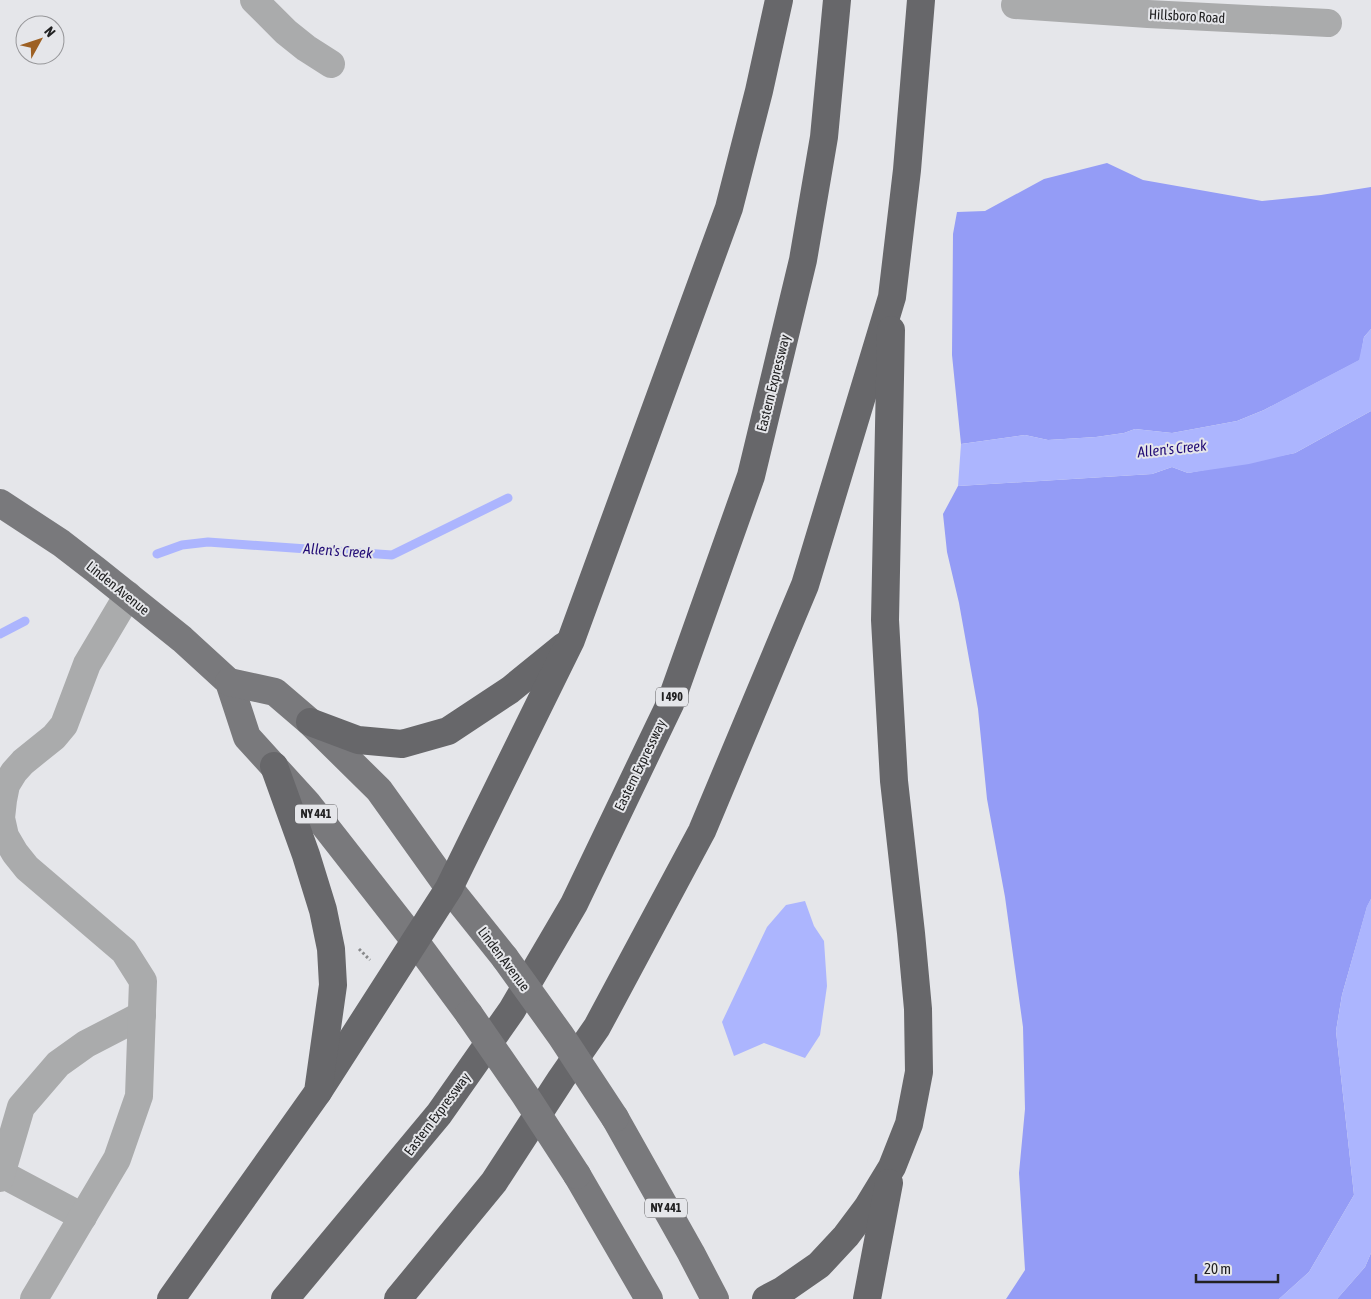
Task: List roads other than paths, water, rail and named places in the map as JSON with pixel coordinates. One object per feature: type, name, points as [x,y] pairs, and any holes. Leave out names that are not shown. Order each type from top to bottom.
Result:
[{"type":"highway","points":[[171,1299],[318,1092],[449,888],[571,640],[729,208],[759,90],[779,0]]},
{"type":"highway","name":"Eastern Expressway","points":[[285,1299],[439,1114],[512,1010],[574,904],[670,704],[751,476],[803,260],[824,137],[837,0]]},
{"type":"highway","points":[[766,1299],[783,1290],[819,1265],[846,1236],[867,1208],[892,1167],[909,1124],[920,1072],[918,1009],[894,780],[885,620],[892,297],[907,170],[920,0]]},
{"type":"highway","points":[[398,1299],[494,1182],[561,1079],[598,1027],[702,831],[805,585],[892,297]]},
{"type":"highway","points":[[310,722],[358,740],[402,744],[448,731],[510,690],[571,640]]},
{"type":"highway","points":[[274,766],[306,855],[323,910],[332,949],[333,985],[318,1092]]},
{"type":"highway","points":[[867,1299],[892,1167]]},
{"type":"main road","name":"Linden Avenue","points":[[0,503],[61,543],[128,595],[182,639],[229,682],[247,737],[307,803],[415,941],[469,1014],[577,1175],[649,1299]]},
{"type":"main road","name":"Linden Avenue","points":[[229,682],[275,692],[310,722],[379,790],[449,888],[505,958],[561,1036],[615,1118],[715,1299]]},
{"type":"street","points":[[254,0],[286,32],[331,64]]},
{"type":"street","name":"Hillsboro Road","points":[[1015,5],[1148,7],[1328,23]]},
{"type":"street","points":[[34,1299],[117,1159],[139,1096],[143,980],[124,951],[27,868],[15,853],[5,836],[1,818],[4,792],[14,772],[23,762],[54,737],[64,725],[87,664],[128,595]]},
{"type":"street","points":[[83,1217],[1,1176],[21,1107],[58,1064],[86,1044],[142,1015]]},
{"type":"water","points":[[1371,329],[1371,411],[1295,453],[1249,464],[1188,473],[1172,467],[1152,474],[958,486],[961,444],[1025,435],[1048,440],[1096,437],[1124,433],[1135,429],[1172,433],[1237,421],[1264,410],[1359,360],[1364,337]]},
{"type":"water","points":[[1371,899],[1371,1253],[1365,1267],[1337,1299],[1279,1299],[1309,1272],[1354,1195],[1336,1031],[1342,995],[1367,906]]},
{"type":"water","points":[[805,901],[814,926],[824,941],[827,986],[820,1035],[805,1058],[764,1043],[734,1056],[722,1022],[767,927],[786,905]]},
{"type":"waterway","name":"Allen's Creek","points":[[157,554],[182,545],[208,542],[392,555],[508,498]]},
{"type":"waterway","name":"Allen's Creek","points":[[0,634],[25,621]]}]
